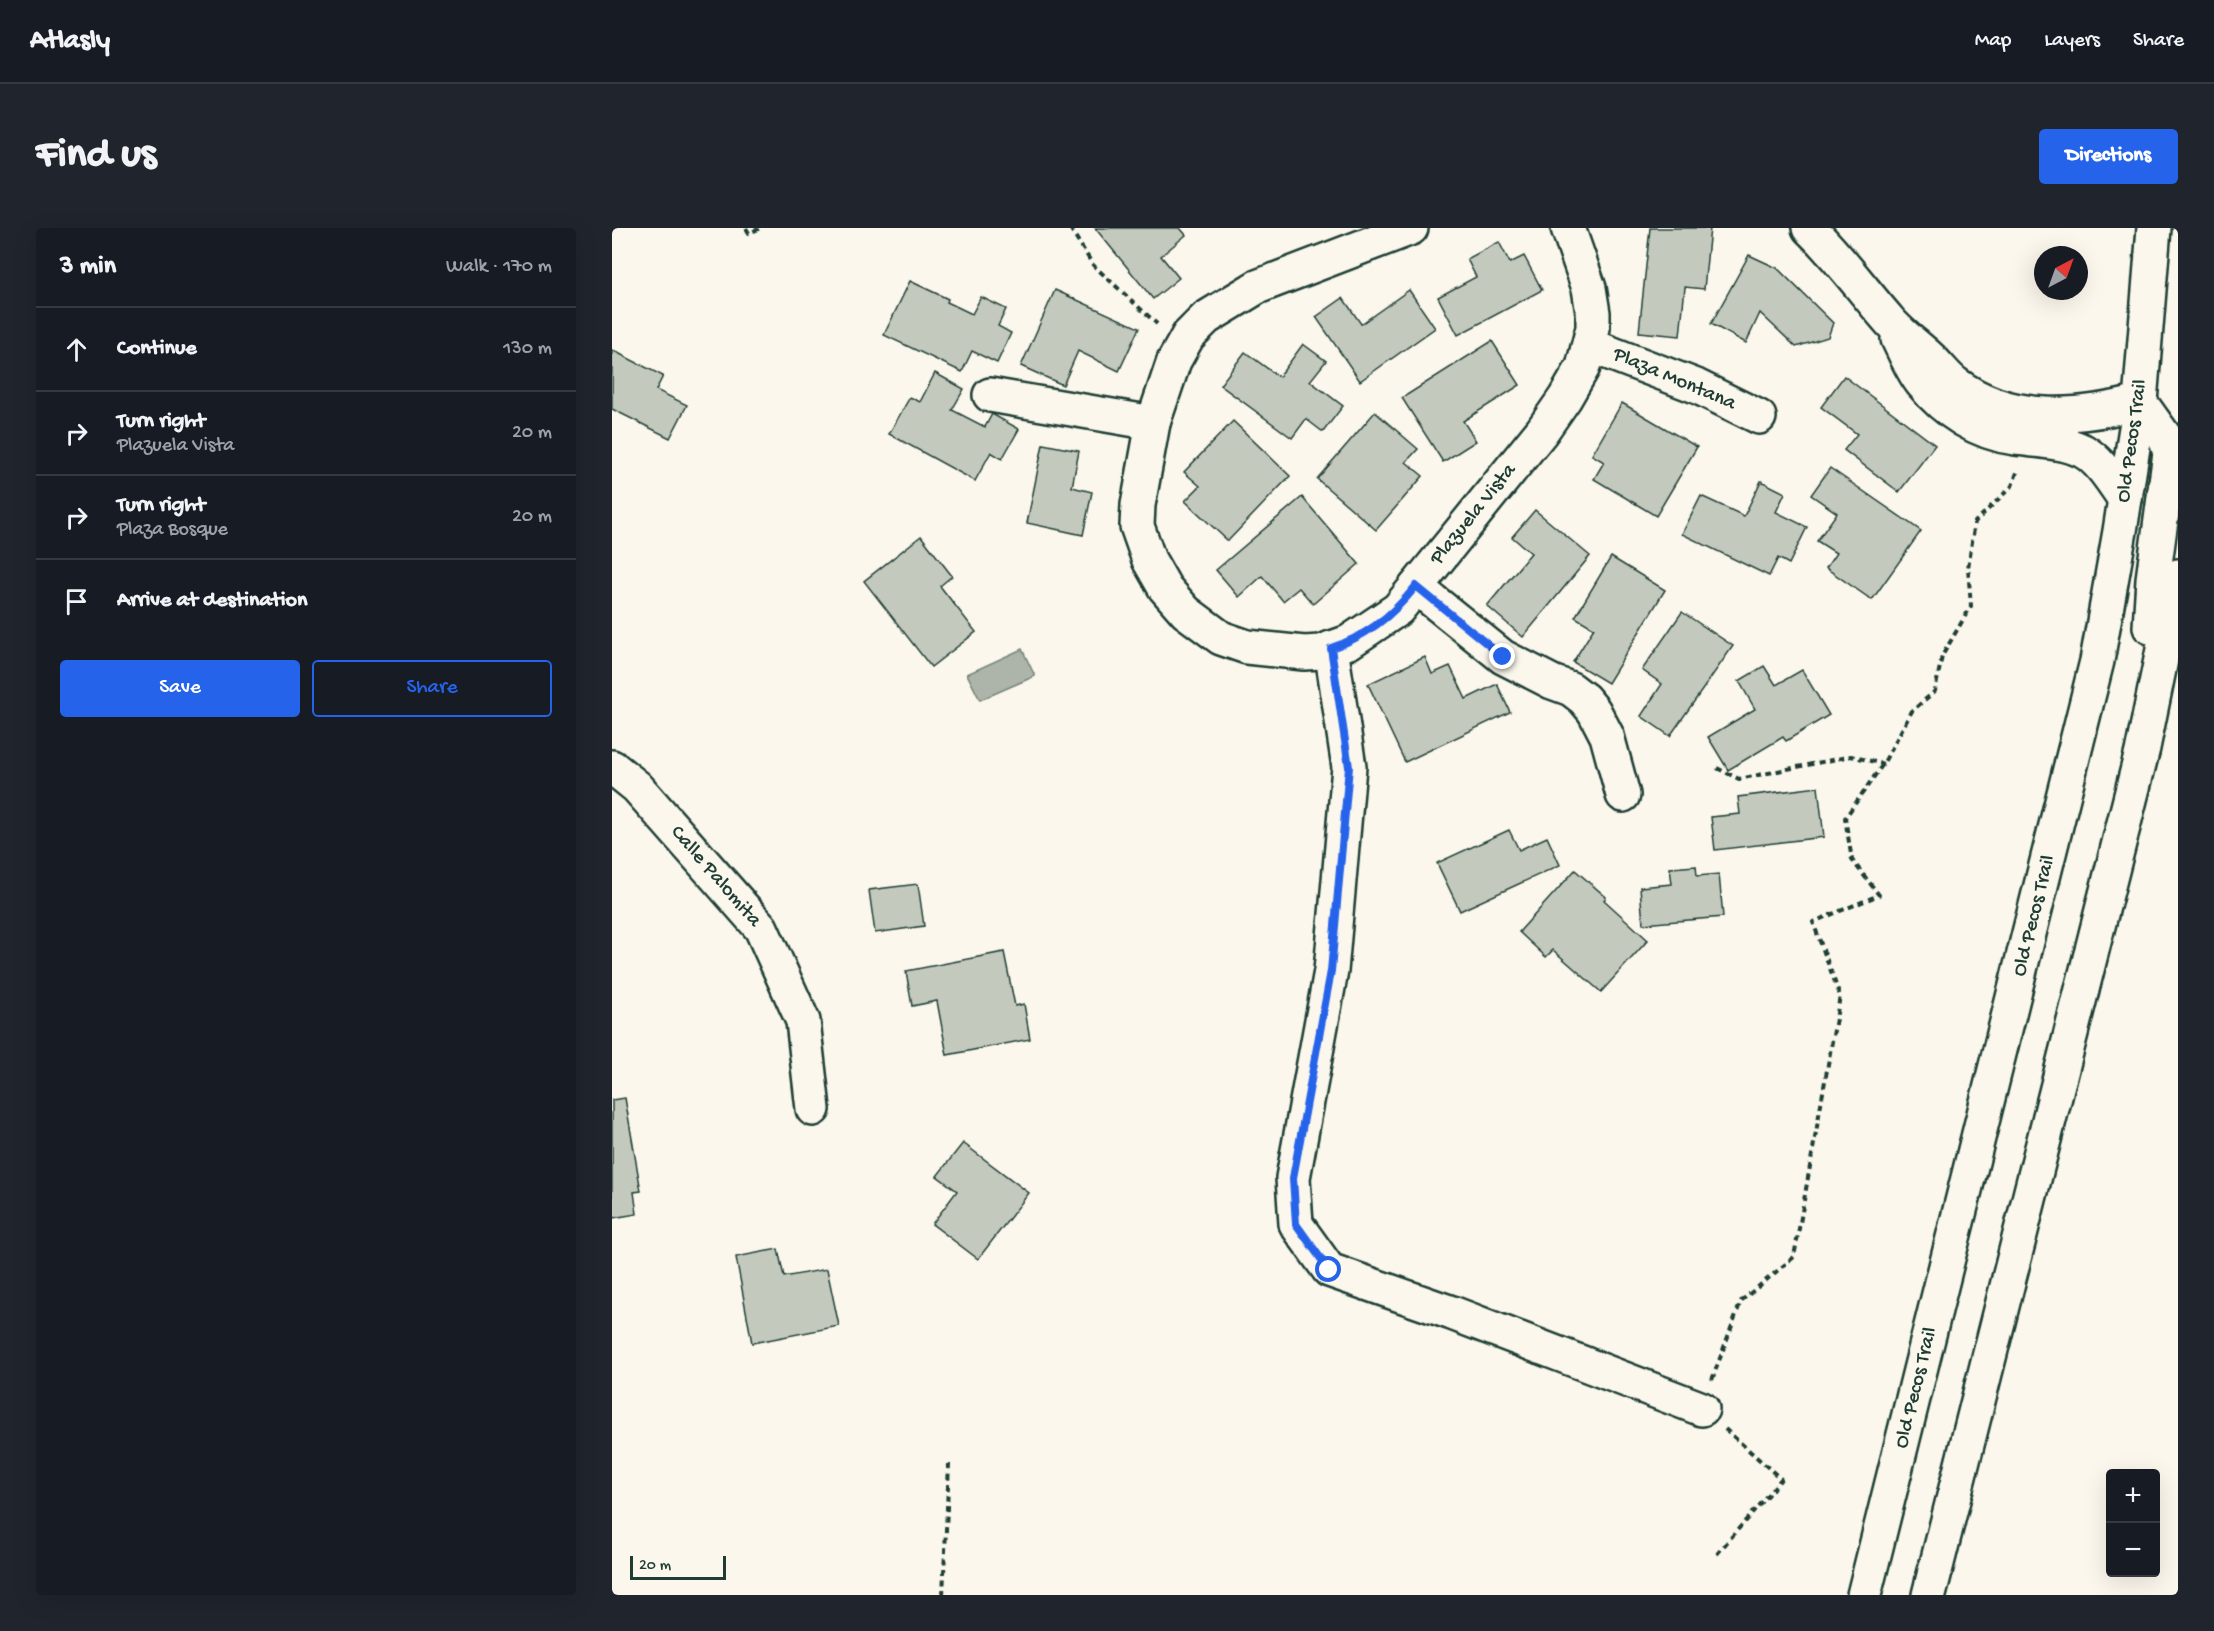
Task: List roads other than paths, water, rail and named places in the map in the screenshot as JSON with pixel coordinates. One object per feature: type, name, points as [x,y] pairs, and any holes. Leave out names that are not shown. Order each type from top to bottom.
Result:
[{"type":"street","name":"Plazuela Vista","points":[[1412,228],[1257,286],[1206,318],[1188,336],[1174,361],[1153,423],[1138,505],[1137,526],[1146,552],[1165,588],[1186,612],[1221,638],[1247,647],[1304,653],[1321,652],[1349,642],[1398,609],[1542,430],[1565,398],[1583,367],[1593,328],[1589,288],[1568,228]]},
{"type":"street","points":[[1809,228],[1827,245],[1889,321],[1937,364],[1955,384],[1995,405],[2026,413],[2102,412],[2140,402],[2165,437],[2170,453],[2153,579],[2143,748]]},
{"type":"street","name":"Old Pecos Trail","points":[[1867,1586],[2097,662],[2140,402],[2154,228]]},
{"type":"street","points":[[1889,321],[1920,382],[1942,405],[1984,430],[2009,437],[2067,446],[2084,452],[2099,464],[2125,500]]},
{"type":"street","name":"Plaza Montana","points":[[1588,345],[1696,386],[1759,417]]},
{"type":"street","points":[[990,395],[1153,423]]},
{"type":"street","points":[[1932,1585],[2143,748],[2178,576]]},
{"type":"street","points":[[1416,586],[1503,657],[1551,682],[1571,689],[1584,699],[1594,711],[1607,736],[1623,795]]},
{"type":"street","points":[[1331,648],[1349,767],[1331,971],[1293,1178],[1296,1224],[1329,1270],[1452,1313],[1702,1408]]},
{"type":"street","name":"Calle Palomita","points":[[612,766],[637,787],[761,928],[803,1021],[813,1109]]}]
